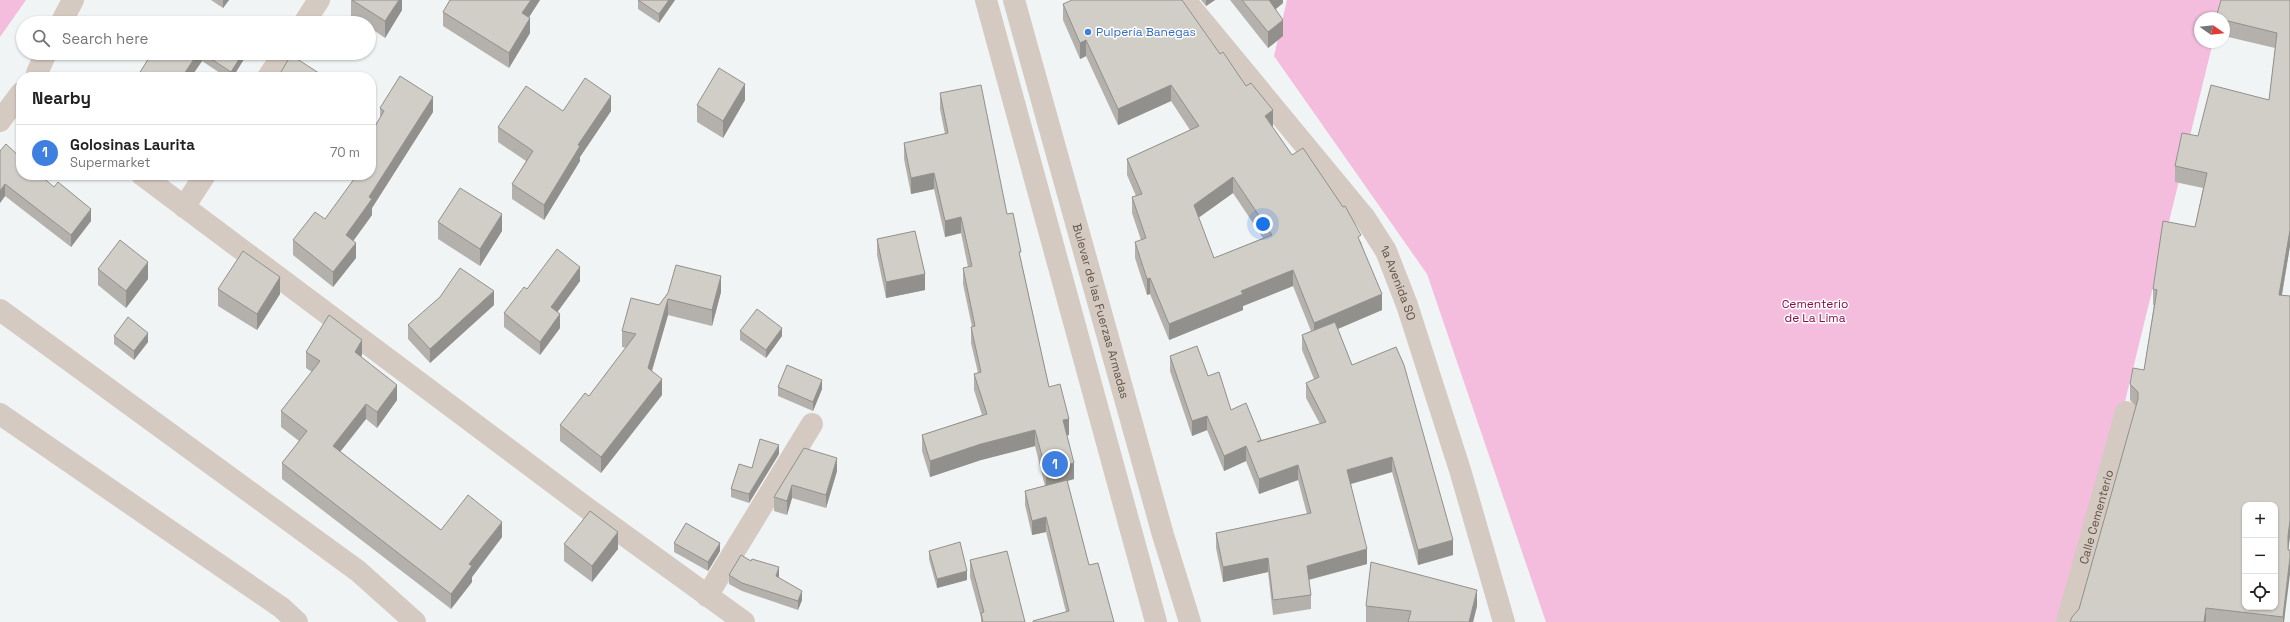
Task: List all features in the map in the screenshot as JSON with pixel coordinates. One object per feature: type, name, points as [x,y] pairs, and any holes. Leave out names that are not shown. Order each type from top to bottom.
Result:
[{"type":"street","points":[[65,16],[73,0]]},
{"type":"street","points":[[309,16],[319,0]]},
{"type":"street","points":[[986,0],[1156,622]]},
{"type":"street","name":"Bulevar de las Fuerzas Armadas","points":[[1014,0],[1161,528],[1190,622]]},
{"type":"street","name":"1a Avenida SO","points":[[1185,0],[1365,218],[1386,251],[1407,305],[1460,470],[1504,622]]},
{"type":"street","points":[[38,72],[43,60]]},
{"type":"street","points":[[271,72],[279,60]]},
{"type":"street","points":[[0,121],[16,100]]},
{"type":"street","points":[[149,180],[744,622]]},
{"type":"street","points":[[184,207],[202,180]]},
{"type":"street","points":[[0,310],[358,571],[415,622]]},
{"type":"street","name":"Calle Cementerio","points":[[2067,622],[2126,412]]},
{"type":"street","points":[[0,414],[282,608],[297,622]]},
{"type":"street","points":[[707,596],[812,424]]},
{"type":"green space","points":[[0,0],[26,0],[0,37]]},
{"type":"green space","name":"Cementerio de La Lima","points":[[1287,0],[2223,0],[2220,12],[2194,12],[2194,48],[2212,48],[2071,622],[1546,622],[1427,274],[1274,56]]},
{"type":"building","points":[[352,0],[399,0],[385,21]]},
{"type":"building","points":[[450,0],[531,0],[522,13],[530,18],[509,53],[443,12]]},
{"type":"building","points":[[638,0],[669,0],[659,14]]},
{"type":"building","points":[[1072,0],[1182,0],[1220,54],[1223,52],[1246,86],[1251,83],[1273,110],[1265,116],[1292,155],[1303,148],[1343,207],[1345,206],[1361,235],[1358,237],[1382,294],[1314,323],[1293,270],[1241,291],[1243,294],[1169,324],[1150,278],[1147,279],[1135,242],[1146,238],[1132,197],[1142,194],[1127,159],[1199,126],[1171,85],[1118,109],[1086,40],[1080,43],[1063,4]],"holes":[[[1233,177],[1272,235],[1214,258],[1194,205]]]},
{"type":"building","points":[[1242,0],[1269,0],[1283,20],[1268,32]]},
{"type":"building","points":[[2221,0],[2290,0],[2290,230],[2279,295],[2290,296],[2290,520],[2288,550],[2290,550],[2290,557],[2283,617],[2206,608],[2204,622],[2070,622],[2072,617],[2079,609],[2138,399],[2138,392],[2130,384],[2133,368],[2144,370],[2157,290],[2153,289],[2163,221],[2195,227],[2207,173],[2175,166],[2182,133],[2198,136],[2211,85],[2269,100],[2277,33],[2230,21],[2230,12],[2218,12]]},
{"type":"building","points":[[148,60],[193,60],[185,72],[140,72]]},
{"type":"building","points":[[213,60],[239,60],[231,72]]},
{"type":"building","points":[[288,60],[299,60],[317,72],[281,72]]},
{"type":"building","points":[[719,68],[745,84],[723,121],[697,105]]},
{"type":"building","points":[[400,76],[433,97],[369,197],[372,199],[346,235],[356,243],[333,272],[293,240],[315,212],[325,219],[353,180],[376,180],[376,125],[384,111],[380,108]]},
{"type":"building","points":[[585,78],[611,96],[578,145],[580,146],[544,205],[512,184],[533,151],[498,127],[526,86],[563,111]]},
{"type":"building","points":[[981,85],[1007,214],[1013,213],[1021,252],[1019,252],[1049,387],[1060,384],[1069,419],[1063,420],[1074,463],[1046,471],[1035,430],[981,444],[930,461],[922,435],[987,414],[974,374],[981,372],[971,327],[975,326],[963,268],[972,266],[961,217],[945,221],[934,173],[911,178],[904,143],[948,133],[940,93]]},
{"type":"building","points":[[6,144],[16,153],[16,180],[46,180],[54,187],[58,182],[91,209],[71,235],[5,184],[0,191],[0,151]]},
{"type":"building","points":[[460,188],[502,214],[480,249],[438,222]]},
{"type":"building","points":[[915,231],[925,274],[886,282],[877,239]]},
{"type":"building","points":[[120,240],[148,262],[126,291],[98,269]]},
{"type":"building","points":[[557,249],[580,267],[551,307],[560,314],[540,342],[504,313],[524,287],[527,289]]},
{"type":"building","points":[[243,251],[280,277],[257,314],[218,289]]},
{"type":"building","points":[[676,265],[721,276],[712,310],[668,299],[648,368],[662,379],[601,457],[560,425],[585,393],[589,396],[636,334],[622,331],[631,298],[659,305],[668,293]]},
{"type":"building","points":[[460,268],[494,291],[430,349],[408,325],[440,297]]},
{"type":"building","points":[[757,309],[782,328],[766,350],[740,331]]},
{"type":"building","points":[[329,315],[362,340],[355,352],[397,385],[377,412],[366,404],[333,446],[441,530],[468,495],[502,522],[469,564],[472,566],[451,594],[282,463],[307,431],[281,411],[320,361],[306,352]]},
{"type":"building","points":[[128,317],[148,333],[134,351],[114,336]]},
{"type":"building","points":[[1335,322],[1352,365],[1396,347],[1404,365],[1453,540],[1418,550],[1392,457],[1347,470],[1367,549],[1307,566],[1311,595],[1273,600],[1268,558],[1223,567],[1216,533],[1311,513],[1298,465],[1259,479],[1246,446],[1224,456],[1207,416],[1192,421],[1170,356],[1197,346],[1208,376],[1219,372],[1231,410],[1246,403],[1261,440],[1257,442],[1326,422],[1306,383],[1319,377],[1302,335]]},
{"type":"building","points":[[787,365],[822,380],[813,402],[778,387]]},
{"type":"building","points":[[760,439],[779,445],[749,494],[731,489],[739,464],[752,468]]},
{"type":"building","points":[[804,448],[837,458],[826,495],[792,485],[787,501],[774,497]]},
{"type":"building","points":[[1067,480],[1089,565],[1098,563],[1114,622],[1033,622],[1069,611],[1046,517],[1032,521],[1025,491]]},
{"type":"building","points":[[590,511],[618,532],[592,566],[564,544]]},
{"type":"building","points":[[686,523],[720,543],[708,562],[674,543]]},
{"type":"building","points":[[960,542],[967,571],[937,579],[929,551]]},
{"type":"building","points":[[1007,551],[1025,622],[983,622],[981,613],[984,612],[970,560]]},
{"type":"building","points":[[741,555],[751,561],[752,559],[779,567],[776,576],[802,591],[798,601],[742,583],[729,575]]},
{"type":"building","points":[[1371,562],[1477,590],[1469,622],[1408,622],[1411,611],[1366,606]]},
{"type":"place","name":"Pulpería Banegas","points":[[1088,32]]},
{"type":"place","name":"Golosinas Laurita","points":[[1055,464]]}]
